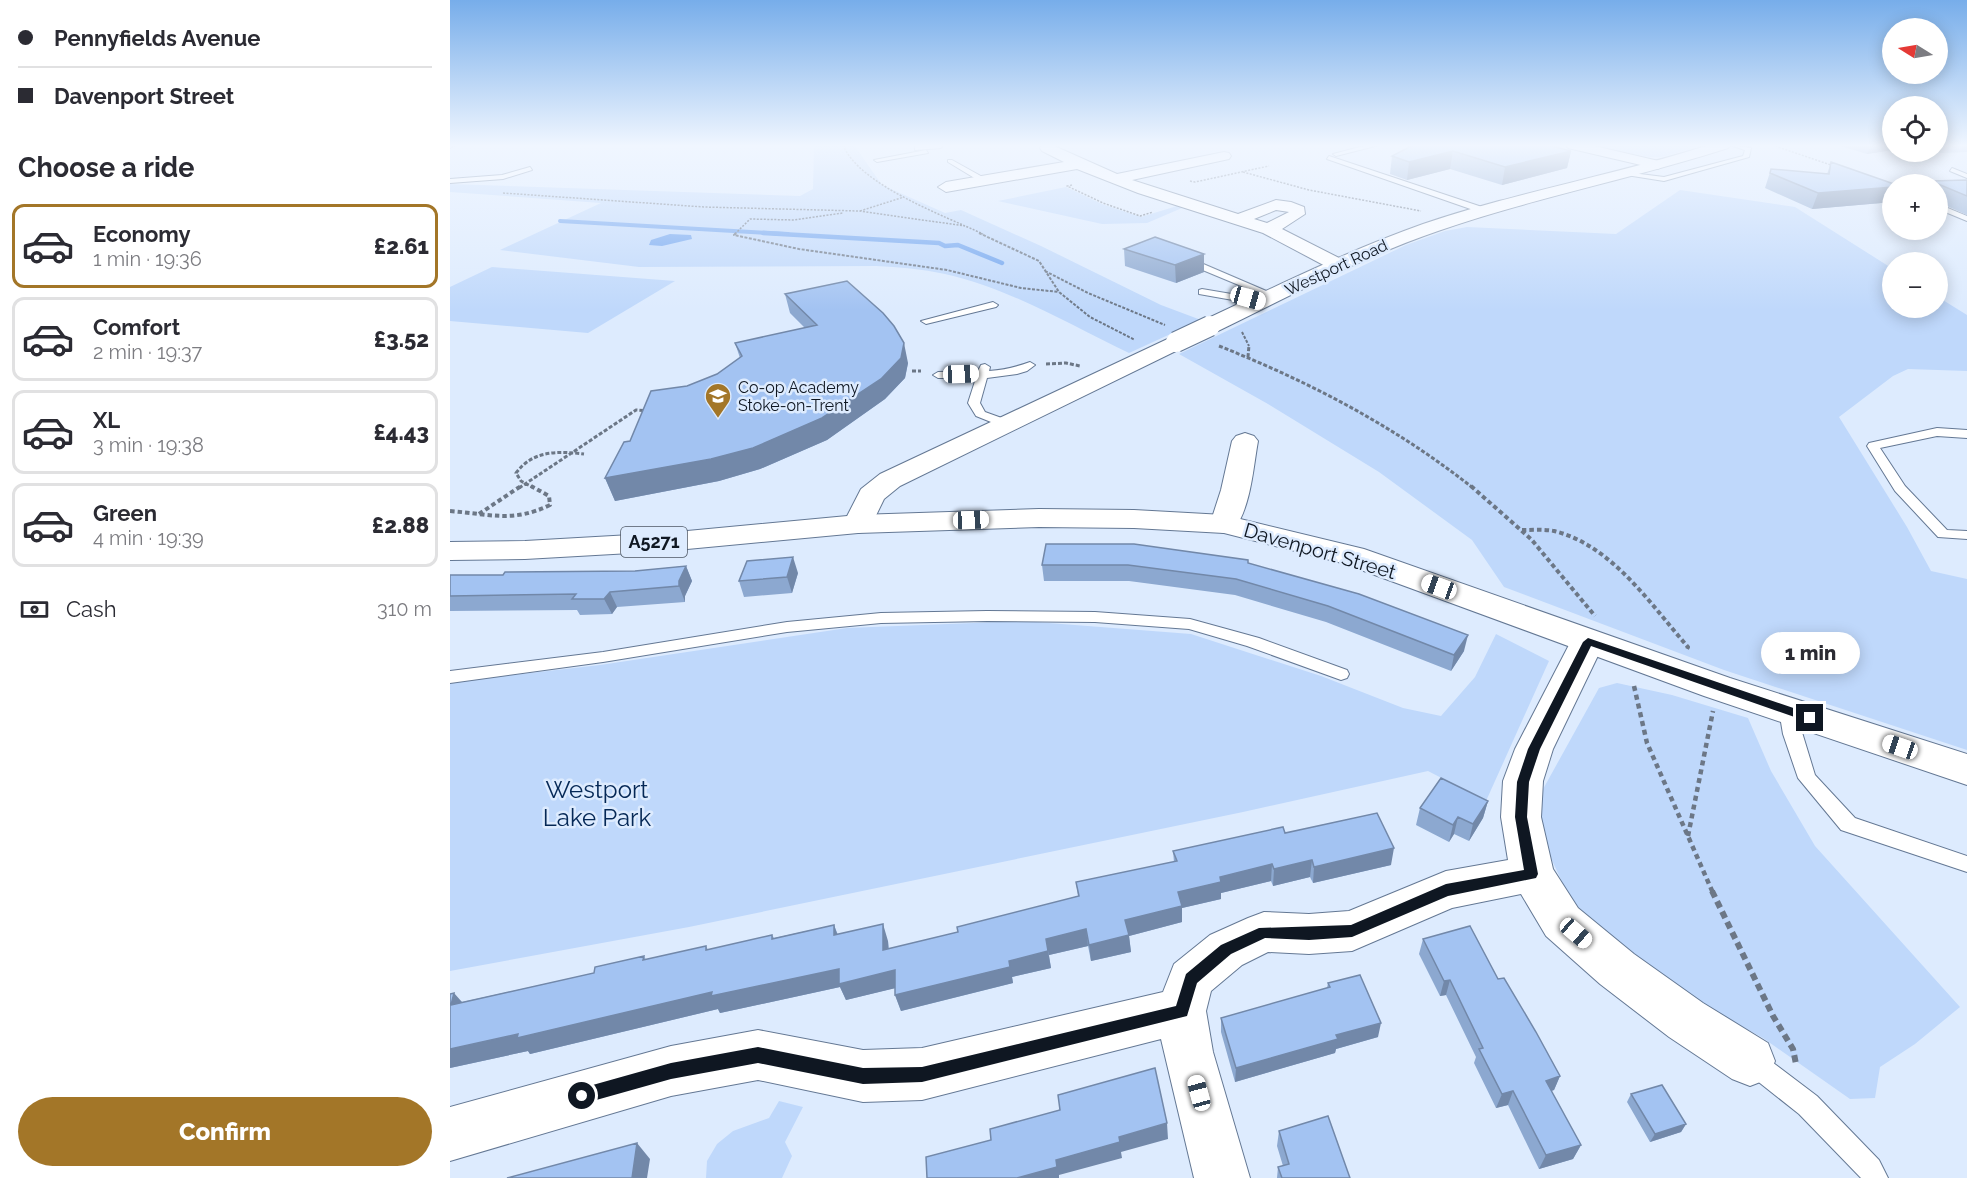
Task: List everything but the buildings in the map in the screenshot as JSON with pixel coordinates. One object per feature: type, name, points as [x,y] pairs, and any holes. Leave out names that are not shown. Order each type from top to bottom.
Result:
[{"type":"street","points":[[1177,200],[1269,229],[1338,265]]},
{"type":"street","name":"Westport Road","points":[[858,524],[871,495],[890,480],[1106,376],[1166,339],[1214,335],[1267,299],[1386,243],[1457,219],[1526,200]]},
{"type":"street","points":[[1241,219],[1275,204],[1294,207],[1298,210],[1297,214],[1269,229]]},
{"type":"street","points":[[1224,524],[1234,490],[1243,440]]},
{"type":"street","name":"Davenport Street","points":[[858,524],[1039,518],[1134,519],[1224,524],[1353,556],[1595,633],[1679,673],[1717,687],[1967,770]]},
{"type":"street","name":"A5271","points":[[450,551],[525,550],[666,542],[858,524]]},
{"type":"street","points":[[1595,633],[1534,749],[1523,782],[1521,817],[1532,874],[1563,921],[1617,969],[1686,1020],[1750,1061]]},
{"type":"street","points":[[1222,1178],[1188,1052],[1182,1011],[1191,979],[1226,950],[1264,932],[1309,934],[1352,931],[1446,890],[1532,874]]},
{"type":"street","points":[[450,1134],[671,1071],[758,1055],[863,1076],[922,1074],[1182,1011]]},
{"type":"lane","points":[[1455,200],[1485,211]]},
{"type":"lane","points":[[1948,210],[1967,219]]},
{"type":"lane","points":[[1174,256],[1206,267],[1267,299]]},
{"type":"lane","points":[[1202,292],[1267,299]]},
{"type":"lane","points":[[926,321],[993,305]]},
{"type":"lane","points":[[938,375],[984,370],[1018,371],[1030,365]]},
{"type":"lane","points":[[984,370],[974,403],[980,414],[1006,424]]},
{"type":"lane","points":[[1967,434],[1937,432],[1873,446],[1900,489],[1943,534],[1967,535]]},
{"type":"lane","points":[[450,677],[603,657],[788,627],[880,618],[987,616],[1095,617],[1190,624],[1253,642],[1341,674]]},
{"type":"lane","points":[[1788,710],[1792,734],[1807,777],[1848,824],[1967,864]]},
{"type":"lane","points":[[1750,1061],[1808,1105],[1870,1169],[1875,1178]]},
{"type":"path","points":[[595,200],[704,207],[859,211],[965,226]]},
{"type":"path","points":[[894,200],[859,211],[794,220],[750,219],[734,235],[799,249],[947,270],[1021,288],[1059,292]]},
{"type":"path","points":[[910,200],[1039,261],[1059,292],[1090,317],[1166,339]]},
{"type":"path","points":[[1360,200],[1457,219]]},
{"type":"path","points":[[1045,271],[1088,293],[1166,339]]},
{"type":"path","points":[[1214,335],[1302,380],[1401,436],[1477,492],[1522,530],[1595,633]]},
{"type":"path","points":[[1030,365],[1066,363],[1106,376]]},
{"type":"path","points":[[479,514],[636,411],[654,411]]},
{"type":"path","points":[[450,511],[503,518],[532,516],[550,505],[549,496],[525,484],[516,473],[522,463],[540,454],[584,454]]},
{"type":"path","points":[[1522,530],[1554,531],[1582,541],[1611,563],[1688,647],[1679,673]]},
{"type":"path","points":[[1634,686],[1647,743],[1702,871],[1773,1016],[1793,1048],[1808,1105]]},
{"type":"path","points":[[1688,836],[1717,687]]},
{"type":"green space","points":[[559,200],[916,200],[945,213],[961,210],[1041,246],[1161,305],[1201,320],[1129,353],[1062,319],[992,288],[969,280],[928,271],[876,266],[639,267],[500,250],[601,203]]},
{"type":"green space","points":[[1093,200],[1141,217],[1177,206],[1182,208],[1147,223],[1102,224],[998,201]]},
{"type":"green space","points":[[1665,200],[1747,200],[1795,207],[1882,262],[1882,318],[1948,318],[1948,303],[1967,315],[1967,371],[1908,369],[1893,376],[1839,417],[1907,527],[1931,571],[1967,579],[1967,750],[1724,670],[1504,587],[1472,540],[1379,472],[1268,404],[1179,354],[1406,245],[1445,231],[1467,227],[1616,234]]},
{"type":"green space","points":[[492,267],[675,281],[588,333],[450,321],[450,287]]},
{"type":"green space","name":"Westport Lake Park","points":[[1023,621],[1191,634],[1321,676],[1403,708],[1441,716],[1475,677],[1496,634],[1549,661],[1486,801],[1428,771],[1243,812],[689,927],[450,971],[450,682],[600,665],[847,628]]},
{"type":"green space","points":[[1617,683],[1672,695],[1748,718],[1771,771],[1815,846],[1960,1007],[1915,1044],[1880,1067],[1875,1098],[1850,1099],[1763,1038],[1668,985],[1598,930],[1571,901],[1543,841],[1539,814],[1542,791],[1599,688]]},
{"type":"green space","points":[[779,1101],[803,1107],[785,1142],[792,1156],[782,1178],[706,1178],[707,1161],[717,1144],[733,1131],[769,1118]]},
{"type":"water","points":[[670,234],[691,235],[692,239],[662,246],[649,245],[651,240]]},
{"type":"waterway","points":[[560,221],[788,234]]},
{"type":"waterway","points":[[763,233],[958,245],[1002,263]]},
{"type":"place","name":"Co-op Academy Stoke-on-Trent","points":[[718,419]]},
{"type":"route","points":[[582,1096],[671,1071],[758,1055],[863,1076],[922,1074],[1059,1042],[1182,1011],[1191,979],[1226,950],[1264,932],[1309,934],[1352,931],[1446,890],[1532,874],[1521,817],[1523,782],[1534,749],[1588,642],[1810,718]]}]
